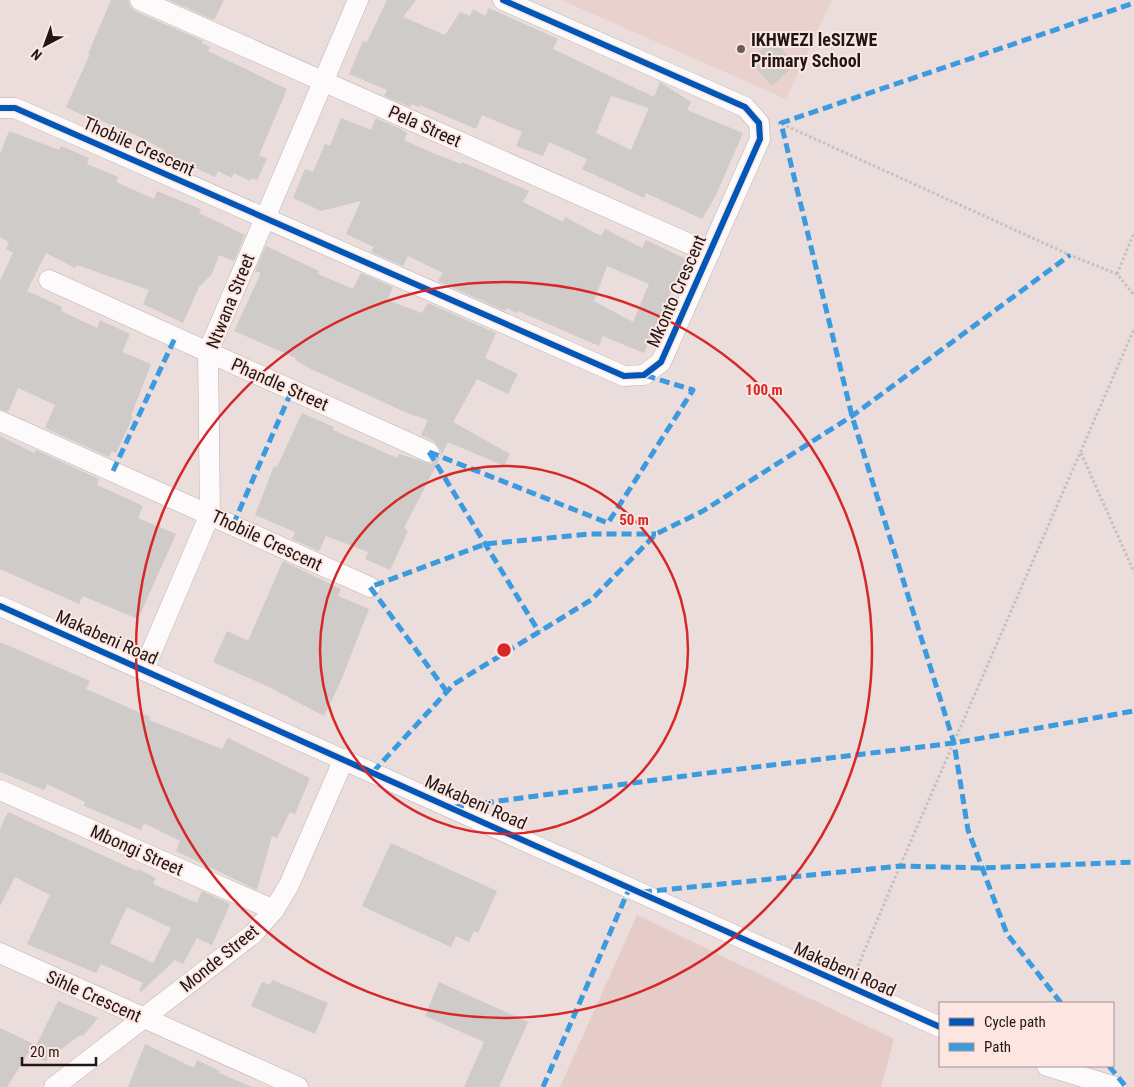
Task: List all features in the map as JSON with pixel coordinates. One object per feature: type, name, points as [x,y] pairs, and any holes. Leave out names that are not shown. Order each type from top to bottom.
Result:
[{"type":"street","name":"Pela Street","points":[[140,0],[324,80],[710,253]]},
{"type":"street","name":"Ntwana Street","points":[[144,669],[210,514],[208,352],[358,0]]},
{"type":"street","points":[[503,0],[745,107],[759,123]]},
{"type":"street","name":"Thobile Crescent","points":[[0,108],[15,108],[265,217]]},
{"type":"street","name":"Mkonto Crescent","points":[[265,217],[624,376],[644,375],[661,362],[760,139],[759,123]]},
{"type":"street","name":"Phandle Street","points":[[48,280],[429,452]]},
{"type":"street","name":"Thobile Crescent","points":[[0,421],[370,587]]},
{"type":"street","name":"Makabeni Road","points":[[0,606],[344,758],[849,988],[939,1027]]},
{"type":"street","name":"Monde Street","points":[[54,1087],[254,934],[274,910],[288,885],[344,758]]},
{"type":"street","name":"Mbongi Street","points":[[0,790],[274,910]]},
{"type":"street","name":"Sihle Crescent","points":[[0,953],[298,1087]]},
{"type":"street","points":[[1050,1067],[1116,1087]]},
{"type":"path","points":[[759,123],[781,123],[1070,256],[1117,274],[1134,295]]},
{"type":"path","points":[[1117,274],[1134,232]]},
{"type":"path","points":[[849,988],[900,866],[1134,329]]},
{"type":"path","points":[[1081,453],[1134,572]]},
{"type":"shaded area","name":"IKHWEZI leSIZWE Primary School","points":[[561,0],[832,0],[786,99]]},
{"type":"shaded area","points":[[637,915],[894,1039],[881,1087],[560,1087]]},
{"type":"building","points":[[111,0],[128,0],[130,7],[135,11],[203,41],[202,43],[210,47],[208,51],[287,89],[259,155],[267,159],[257,180],[252,178],[250,181],[234,173],[232,178],[218,171],[215,177],[163,152],[164,150],[138,136],[97,119],[96,122],[66,107],[90,54],[88,54]]},
{"type":"building","points":[[169,0],[224,0],[214,20]]},
{"type":"building","points":[[387,0],[416,0],[403,17],[445,35],[460,12],[470,16],[473,9],[485,16],[489,8],[558,39],[553,49],[654,97],[660,82],[691,102],[687,110],[743,133],[716,195],[702,219],[646,193],[644,198],[582,169],[587,159],[549,142],[543,156],[516,146],[522,132],[482,115],[476,129],[420,105],[419,107],[412,104],[410,107],[384,96],[387,90],[349,74],[363,41],[367,42]],"holes":[[[611,96],[649,108],[631,150],[596,133]]]},
{"type":"building","points":[[773,39],[796,64],[772,86],[749,61]]},
{"type":"building","points":[[341,118],[371,130],[376,118],[407,133],[404,140],[461,164],[462,162],[529,191],[523,202],[563,222],[565,217],[601,236],[605,229],[642,248],[646,240],[686,259],[644,353],[603,336],[599,346],[518,311],[516,313],[507,308],[505,311],[438,281],[443,273],[408,256],[403,266],[371,252],[374,247],[346,234],[361,201],[321,211],[293,198],[305,169],[313,172],[325,144],[330,146]],"holes":[[[607,266],[649,284],[633,322],[594,301]]]},
{"type":"building","points":[[9,131],[59,150],[61,146],[89,158],[87,164],[118,177],[116,182],[154,199],[157,191],[201,209],[199,213],[245,235],[234,261],[219,255],[212,274],[199,287],[183,323],[143,304],[149,290],[77,265],[75,268],[46,253],[27,291],[62,307],[61,311],[97,328],[100,320],[130,334],[122,352],[151,364],[131,416],[133,417],[116,453],[112,451],[109,457],[45,428],[55,405],[18,388],[8,412],[0,409],[0,281],[13,253],[6,249],[9,242],[0,237],[0,154]]},
{"type":"building","points":[[266,246],[319,271],[318,274],[353,289],[361,273],[393,287],[387,300],[422,313],[428,303],[496,333],[485,358],[518,374],[508,394],[477,379],[453,422],[510,454],[504,466],[448,442],[404,528],[408,531],[390,570],[365,559],[368,552],[326,536],[319,551],[292,539],[295,532],[255,515],[274,466],[277,467],[302,413],[334,427],[333,430],[397,458],[399,454],[431,464],[440,457],[441,451],[434,441],[421,435],[428,420],[407,413],[311,369],[295,360],[296,358],[234,331],[261,273],[255,271]]},
{"type":"building","points":[[0,436],[34,453],[36,450],[99,479],[97,485],[143,506],[138,518],[176,534],[138,619],[83,596],[79,604],[0,569]]},
{"type":"building","points":[[283,561],[341,589],[338,596],[369,609],[340,683],[324,716],[269,687],[213,662],[227,631],[248,641]]},
{"type":"building","points":[[0,642],[90,681],[86,689],[150,717],[149,720],[222,749],[228,738],[310,778],[295,814],[290,812],[277,838],[272,836],[257,890],[176,851],[180,841],[144,823],[141,830],[84,806],[85,802],[47,784],[44,790],[0,772]]},
{"type":"building","points":[[8,812],[137,871],[138,869],[156,878],[153,884],[197,903],[202,891],[230,904],[212,945],[197,938],[183,964],[175,960],[141,992],[139,990],[143,983],[101,964],[96,973],[27,944],[50,895],[15,877],[0,906],[0,829]],"holes":[[[127,907],[171,928],[153,963],[110,943]]]},
{"type":"building","points":[[391,843],[497,891],[478,933],[474,931],[469,942],[456,936],[451,947],[362,906]]},
{"type":"building","points":[[272,980],[328,1003],[315,1034],[251,1006],[262,982],[270,985]]},
{"type":"building","points":[[439,982],[528,1022],[499,1087],[464,1087],[484,1042],[425,1016]]},
{"type":"building","points":[[58,1001],[98,1018],[83,1036],[80,1035],[46,1061],[31,1056]]},
{"type":"building","points":[[0,1028],[34,1044],[7,1087],[0,1087]]},
{"type":"building","points":[[145,1044],[194,1068],[197,1060],[220,1071],[219,1073],[252,1087],[128,1087]]},
{"type":"marked path","points":[[1060,1002],[1007,934],[968,830],[954,743],[852,416],[781,123],[1134,3]]},
{"type":"marked path","points":[[373,772],[454,684],[591,600],[656,534],[703,511],[852,416],[1070,255]]},
{"type":"marked path","points":[[113,471],[175,338]]},
{"type":"marked path","points":[[429,452],[608,523],[693,390],[644,375]]},
{"type":"marked path","points":[[233,525],[292,390]]},
{"type":"marked path","points":[[429,452],[539,632]]},
{"type":"marked path","points":[[447,692],[370,587],[485,544],[590,534],[656,534]]},
{"type":"marked path","points":[[454,807],[715,772],[954,743],[1134,711]]},
{"type":"marked path","points":[[642,892],[900,866],[982,868],[1134,862]]},
{"type":"marked path","points":[[543,1087],[629,889]]},
{"type":"marked path","points":[[1110,1067],[1126,1087]]},
{"type":"cycle path","points":[[0,108],[15,108],[624,376],[644,375],[661,362],[760,139],[759,123],[745,107],[503,0]]},
{"type":"cycle path","points":[[0,606],[939,1027]]},
{"type":"place","name":"IKHWEZI leSIZWE Primary School","points":[[741,49]]}]
